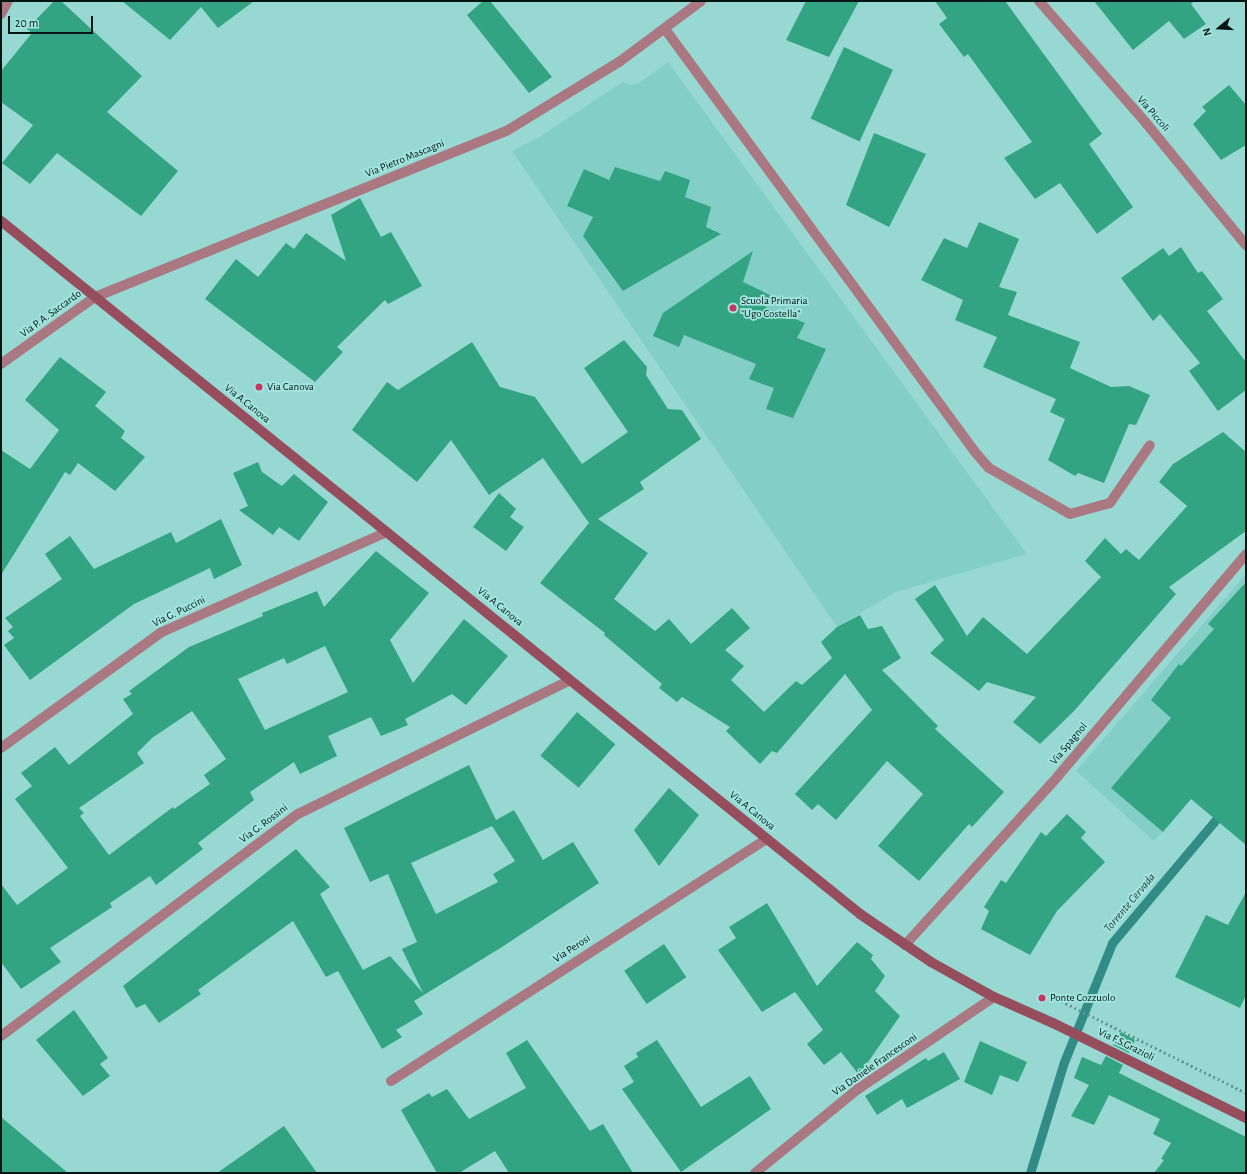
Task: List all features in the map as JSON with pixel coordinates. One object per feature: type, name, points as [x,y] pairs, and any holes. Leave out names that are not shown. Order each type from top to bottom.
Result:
[{"type":"street","points":[[1,14],[8,1]]},
{"type":"street","name":"Via Pietro Mascagni","points":[[95,297],[508,130],[561,100],[665,29],[701,1]]},
{"type":"street","name":"Via Piccoli","points":[[1038,1],[1146,123],[1246,245]]},
{"type":"street","points":[[665,29],[975,452],[989,468],[1070,514],[1110,503],[1150,445]]},
{"type":"street","name":"Via A.Canova","points":[[1,221],[860,914],[905,945],[994,997]]},
{"type":"street","name":"Via P. A. Saccardo","points":[[1,364],[95,297]]},
{"type":"street","name":"Via G. Puccini","points":[[1,748],[162,632],[386,532]]},
{"type":"street","name":"Via Spagnol","points":[[905,945],[1058,776],[1246,554]]},
{"type":"street","name":"Via G. Rossini","points":[[1,1036],[298,814],[570,680]]},
{"type":"street","name":"Via Perosi","points":[[391,1080],[767,838]]},
{"type":"street","name":"Via F.S.Grazioli","points":[[994,997],[1053,1023],[1246,1118]]},
{"type":"street","name":"Via Daniele Francesconi","points":[[755,1173],[858,1089],[994,997]]},
{"type":"path","points":[[1061,1001],[1246,1093]]},
{"type":"shaded area","name":"Scuola Primaria \"Ugo Costella\"","points":[[668,62],[1027,554],[896,592],[837,627],[512,151],[539,137],[623,82],[631,85],[639,83]]},
{"type":"shaded area","points":[[1246,574],[1246,737],[1154,841],[1076,771]]},
{"type":"building","points":[[54,1],[61,1],[142,76],[107,112],[178,171],[141,216],[57,153],[30,184],[2,163],[33,125],[1,102],[1,71],[32,33],[27,29]]},
{"type":"building","points":[[122,1],[254,1],[218,28],[201,7],[170,40]]},
{"type":"building","points":[[483,1],[490,1],[552,77],[529,93],[467,15]]},
{"type":"building","points":[[806,1],[859,1],[829,57],[786,40]]},
{"type":"building","points":[[935,1],[1005,1],[1102,134],[1089,144],[1133,207],[1097,234],[1060,183],[1035,199],[1004,158],[1032,142],[968,54],[964,57],[939,24],[947,18]]},
{"type":"building","points":[[1094,1],[1194,1],[1191,4],[1206,24],[1184,39],[1169,21],[1133,50]]},
{"type":"building","points":[[844,47],[893,70],[860,141],[811,119]]},
{"type":"building","points":[[1229,85],[1246,105],[1246,145],[1221,160],[1193,124],[1206,111],[1202,107]]},
{"type":"building","points":[[874,133],[926,154],[889,227],[846,205]]},
{"type":"building","points":[[615,167],[660,181],[665,171],[690,180],[685,197],[711,207],[706,227],[721,234],[623,291],[583,236],[593,217],[567,206],[584,169],[609,180]]},
{"type":"building","points":[[360,198],[381,237],[391,232],[422,286],[388,304],[385,300],[337,347],[343,352],[315,382],[205,299],[236,259],[258,277],[286,243],[294,249],[306,233],[346,261],[331,215]]},
{"type":"building","points":[[979,222],[1019,239],[999,287],[1017,292],[1008,315],[1080,342],[1070,368],[1111,387],[1129,386],[1150,395],[1136,425],[1129,424],[1104,483],[1078,473],[1075,476],[1048,460],[1065,419],[1050,412],[1056,399],[983,367],[997,337],[955,320],[963,300],[921,280],[944,238],[967,248]]},
{"type":"building","points":[[1181,247],[1198,273],[1202,271],[1223,299],[1207,311],[1246,362],[1246,390],[1218,411],[1189,371],[1200,363],[1160,314],[1153,321],[1121,278],[1163,248],[1169,256]]},
{"type":"building","points":[[753,251],[743,282],[770,295],[765,307],[805,323],[797,338],[826,349],[793,418],[766,409],[774,388],[749,379],[756,364],[684,335],[679,347],[653,336],[663,313]]},
{"type":"building","points":[[624,340],[647,367],[646,375],[668,409],[682,410],[701,439],[640,482],[644,489],[598,519],[648,553],[614,599],[655,631],[669,619],[691,644],[732,608],[750,628],[725,650],[744,666],[731,680],[764,712],[796,681],[802,685],[832,658],[821,642],[837,627],[860,615],[868,629],[882,626],[901,658],[882,670],[938,726],[935,729],[1004,792],[972,827],[969,824],[919,881],[878,846],[923,794],[887,761],[836,820],[818,804],[812,810],[795,794],[872,710],[845,674],[777,753],[772,751],[760,764],[726,731],[730,727],[682,697],[677,702],[659,688],[662,684],[604,635],[605,633],[540,583],[589,523],[543,458],[489,495],[451,440],[417,482],[352,430],[387,382],[398,390],[472,342],[500,387],[535,397],[582,464],[628,432],[584,368]]},
{"type":"building","points":[[60,357],[106,392],[95,406],[125,431],[121,438],[145,457],[115,491],[78,463],[70,475],[65,472],[1,575],[1,450],[30,469],[59,430],[25,400]]},
{"type":"building","points":[[1223,432],[1246,452],[1246,531],[1169,587],[1176,594],[1074,711],[1040,744],[1013,722],[1036,697],[987,682],[979,691],[930,653],[944,640],[915,599],[935,585],[967,636],[983,617],[1027,654],[1101,577],[1085,561],[1105,538],[1121,554],[1126,549],[1139,560],[1187,506],[1159,482],[1173,464]]},
{"type":"building","points":[[258,462],[262,472],[282,486],[294,474],[328,502],[299,541],[279,527],[273,535],[239,510],[248,506],[233,473]]},
{"type":"building","points":[[499,493],[516,509],[510,517],[524,527],[506,551],[473,527]]},
{"type":"building","points":[[221,519],[242,565],[214,579],[210,568],[134,604],[30,680],[4,645],[14,638],[8,631],[13,627],[5,618],[62,579],[45,554],[70,536],[94,569],[171,532],[176,543]]},
{"type":"building","points":[[376,551],[429,593],[390,640],[413,683],[464,619],[508,656],[466,705],[452,694],[405,719],[408,725],[381,736],[371,717],[328,736],[337,756],[300,774],[294,762],[250,792],[254,800],[198,843],[203,849],[156,885],[150,876],[110,903],[112,907],[50,948],[61,962],[21,989],[1,962],[1,884],[17,905],[68,868],[15,799],[32,786],[21,773],[55,747],[69,765],[133,714],[123,699],[132,694],[129,691],[189,647],[263,616],[262,613],[317,591],[324,607]],"holes":[[[325,646],[348,692],[265,730],[238,679],[284,658],[287,664]],[[192,711],[226,759],[204,775],[210,784],[174,809],[173,807],[109,855],[80,816],[84,813],[79,808],[144,763],[137,753],[152,738]]]},
{"type":"building","points":[[1246,582],[1246,845],[1191,799],[1163,832],[1111,788],[1171,718],[1151,700],[1179,664],[1181,666],[1214,629],[1208,624]]},
{"type":"building","points":[[577,712],[615,744],[579,788],[540,756]]},
{"type":"building","points":[[469,765],[496,820],[514,810],[543,860],[573,842],[599,883],[502,947],[414,1001],[423,1014],[396,1030],[402,1037],[382,1049],[338,971],[326,977],[293,921],[198,990],[201,994],[159,1023],[145,1004],[136,1008],[123,986],[296,849],[330,887],[320,894],[363,970],[390,956],[423,993],[402,949],[417,942],[388,874],[370,882],[344,828]],"holes":[[[492,826],[515,861],[493,874],[498,882],[436,914],[411,863]]]},
{"type":"building","points":[[669,788],[699,815],[659,866],[634,830]]},
{"type":"building","points":[[1067,814],[1086,832],[1081,838],[1105,862],[1057,911],[1030,955],[981,929],[989,911],[984,907],[1001,880],[1006,883],[1041,832],[1046,836]]},
{"type":"building","points":[[1246,892],[1246,995],[1240,1008],[1175,977],[1206,915],[1228,925]]},
{"type":"building","points":[[767,903],[817,986],[857,942],[873,955],[871,959],[885,976],[875,991],[900,1016],[859,1075],[841,1052],[824,1065],[807,1044],[823,1030],[795,992],[762,1012],[718,950],[736,938],[729,927]]},
{"type":"building","points":[[664,944],[686,977],[647,1004],[624,971]]},
{"type":"building","points":[[74,1010],[108,1058],[100,1064],[110,1076],[83,1096],[36,1040]]},
{"type":"building","points":[[1121,1032],[1135,1040],[1129,1053],[1113,1045]]},
{"type":"building","points":[[527,1040],[590,1131],[603,1124],[633,1173],[509,1173],[495,1151],[459,1173],[437,1173],[401,1110],[429,1093],[432,1097],[447,1089],[469,1119],[526,1088],[506,1053]]},
{"type":"building","points":[[657,1040],[701,1107],[750,1076],[771,1109],[681,1172],[622,1089],[634,1082],[624,1066],[638,1057],[636,1053]]},
{"type":"building","points":[[980,1041],[1027,1062],[1018,1082],[1000,1075],[992,1095],[964,1082]]},
{"type":"building","points":[[944,1052],[960,1079],[907,1108],[902,1099],[877,1115],[865,1096],[926,1058],[928,1061]]},
{"type":"building","points":[[1106,1056],[1123,1065],[1119,1073],[1246,1137],[1246,1173],[1154,1173],[1164,1160],[1161,1159],[1171,1143],[1153,1134],[1160,1119],[1109,1095],[1094,1125],[1071,1116],[1089,1085],[1074,1078],[1082,1057],[1101,1065]]},
{"type":"building","points":[[1,1117],[68,1173],[1,1173]]},
{"type":"building","points":[[284,1126],[317,1173],[217,1173]]},
{"type":"waterway","name":"Torrente Cervada","points":[[1030,1173],[1064,1062],[1112,943],[1223,811]]},
{"type":"place","name":"Scuola Primaria \"Ugo Costella\"","points":[[733,308]]},
{"type":"place","name":"Via Canova","points":[[259,387]]},
{"type":"place","name":"Ponte Cozzuolo","points":[[1042,998]]}]
